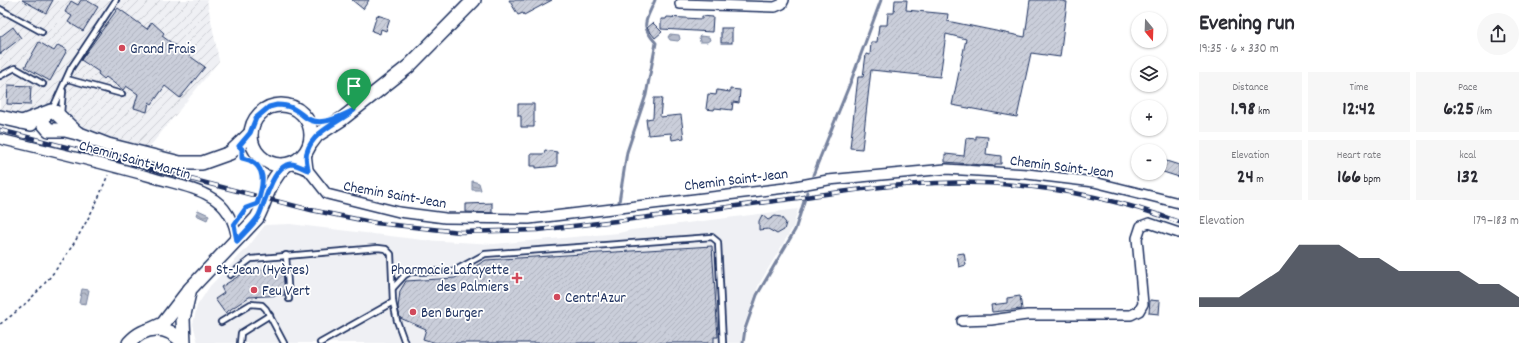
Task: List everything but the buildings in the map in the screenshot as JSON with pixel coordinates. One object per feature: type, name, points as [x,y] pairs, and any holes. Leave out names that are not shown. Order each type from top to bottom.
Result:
[{"type":"main road","points":[[266,182],[289,165],[308,148],[323,131],[354,110],[409,66],[474,0]]},
{"type":"main road","points":[[236,153],[250,133],[256,118],[269,107],[277,105],[293,107],[306,118],[315,121],[330,120],[354,110]]},
{"type":"main road","points":[[0,117],[22,122],[53,119],[77,133],[108,145],[180,163],[202,163],[236,153],[260,158],[274,165],[289,165]]},
{"type":"main road","points":[[306,118],[311,132],[308,148]]},
{"type":"main road","points":[[129,343],[143,331],[163,324],[190,289],[237,241],[257,218],[263,206],[266,182],[260,158],[252,146],[250,133]]},
{"type":"main road","points":[[184,343],[183,319],[190,289]]},
{"type":"main road","points":[[152,329],[161,329],[170,332],[184,343]]},
{"type":"street","points":[[680,4],[775,7],[782,4],[784,0]]},
{"type":"street","name":"Chemin Saint-Martin","points":[[0,139],[113,166],[205,194],[218,202],[227,211],[234,225],[237,241]]},
{"type":"street","name":"Chemin Saint-Jean","points":[[308,148],[308,170],[322,189],[333,197],[399,212],[472,219],[529,220],[785,188],[828,180],[946,169],[1027,174],[1094,182],[1179,204]]},
{"type":"street","points":[[289,165],[308,170]]},
{"type":"street","points":[[962,320],[992,320],[1028,315],[1131,315],[1139,311],[1143,304],[1137,238],[1141,226],[1149,223],[1179,233]]},
{"type":"lane","points":[[53,119],[71,68],[116,0]]},
{"type":"lane","points":[[0,9],[42,32]]},
{"type":"lane","points":[[0,76],[15,68],[43,84]]},
{"type":"lane","points":[[67,79],[122,94]]},
{"type":"lane","points":[[53,119],[64,87]]},
{"type":"lane","points":[[393,288],[410,272],[454,271],[485,254],[712,237],[718,242],[723,343]]},
{"type":"lane","points":[[230,275],[251,259],[378,248],[386,249],[391,254],[394,302],[397,322],[405,343]]},
{"type":"lane","points":[[286,255],[289,299]]},
{"type":"lane","points":[[320,343],[394,302]]},
{"type":"lane","points":[[220,322],[251,304],[262,305],[270,315],[284,343]]},
{"type":"lane","points":[[240,343],[241,333],[270,315]]},
{"type":"path","points":[[236,153],[242,158],[248,159],[255,164],[261,171],[266,182]]},
{"type":"path","points":[[0,324],[38,293],[62,262],[94,208],[113,166]]},
{"type":"path","points":[[234,225],[246,208],[252,206]]},
{"type":"shaded area","points":[[0,0],[207,0],[219,61],[147,150],[0,111]]},
{"type":"shaded area","points":[[798,209],[793,227],[759,284],[742,330],[741,343],[198,343],[193,324],[197,306],[210,286],[249,246],[265,225],[290,224],[423,240],[494,244],[619,233],[631,230]]},
{"type":"water","points":[[670,34],[679,35],[680,39],[678,41],[670,40],[668,37]]},
{"type":"water","points":[[700,36],[709,37],[710,40],[707,42],[700,42]]},
{"type":"water","points":[[472,181],[479,183],[481,190],[472,190]]},
{"type":"water","points":[[198,210],[209,215],[207,220],[196,215]]},
{"type":"water","points":[[82,289],[89,290],[86,304],[79,303]]},
{"type":"waterway","points":[[619,202],[627,152],[646,95],[656,43],[647,31],[646,27],[647,18],[655,0]]},
{"type":"waterway","points":[[813,175],[851,81],[881,0]]},
{"type":"waterway","points":[[743,343],[745,329],[757,295],[795,230],[807,192]]},
{"type":"railway","points":[[0,130],[311,210],[376,223],[460,232],[537,230],[652,217],[872,188],[936,183],[998,184],[1059,190],[1120,203],[1179,222]]},
{"type":"place","name":"Grand Frais","points":[[122,48]]},
{"type":"place","name":"St-Jean (Hyères)","points":[[208,269]]},
{"type":"place","name":"Pharmacie Lafayette des Palmiers","points":[[517,278]]},
{"type":"place","name":"Feu Vert","points":[[254,290]]},
{"type":"place","name":"Centr'Azur","points":[[557,297]]},
{"type":"place","name":"Ben Burger","points":[[413,312]]},
{"type":"route","points":[[277,105],[293,107],[306,118],[315,121],[330,120],[354,110],[317,135],[306,153],[308,170],[291,164],[286,165],[279,172],[270,185],[257,218],[237,241],[234,225],[246,208],[257,204],[263,189],[261,171],[248,159],[242,158],[242,149],[239,146],[250,133],[256,118],[269,107],[277,105]]}]
